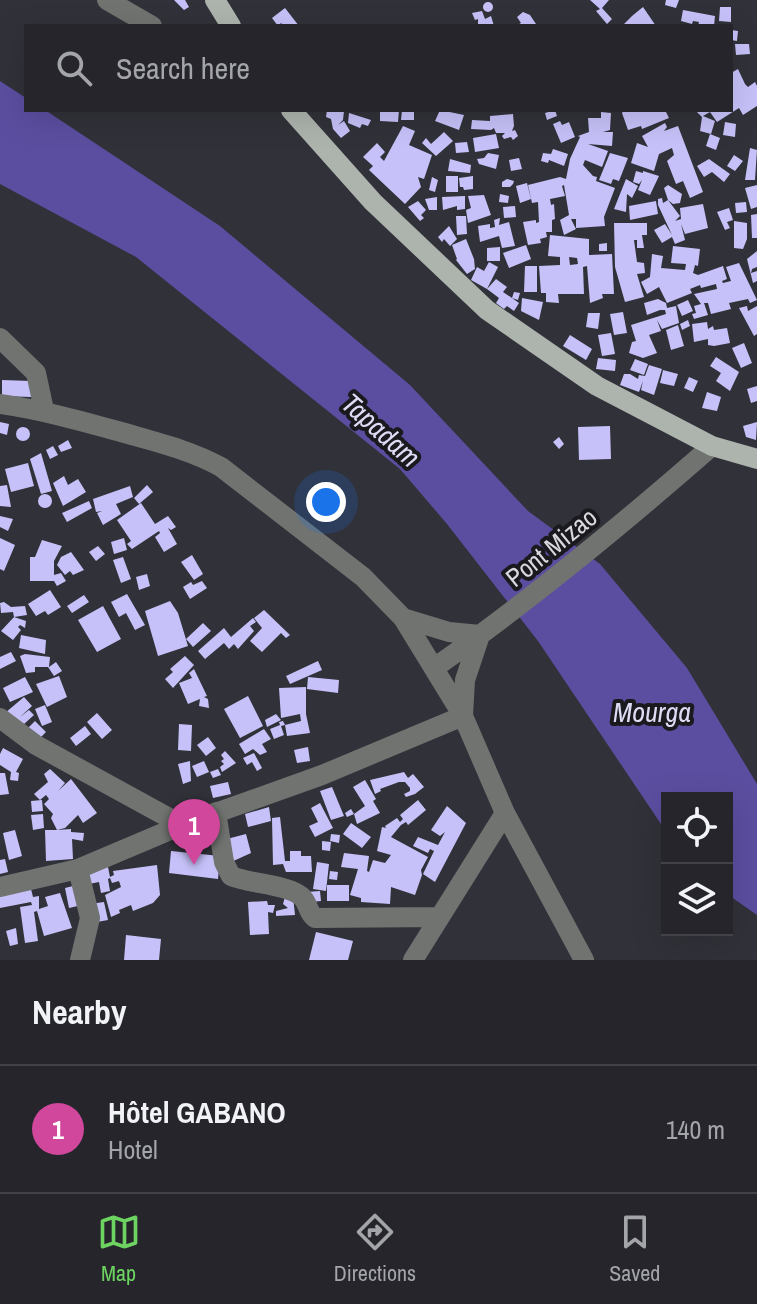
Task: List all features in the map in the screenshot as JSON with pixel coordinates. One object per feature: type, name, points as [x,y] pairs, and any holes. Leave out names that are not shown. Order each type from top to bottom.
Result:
[{"type":"main road","points":[[215,0],[230,24]]},
{"type":"main road","points":[[293,112],[373,202],[487,310],[597,386],[712,446],[757,459]]},
{"type":"street","points":[[107,0],[149,24]]},
{"type":"street","points":[[0,338],[36,373],[44,410]]},
{"type":"street","points":[[0,404],[44,410],[175,447],[221,467],[363,577],[403,618],[463,716],[505,813],[584,960]]},
{"type":"street","name":"Pont Mizao","points":[[434,668],[640,509],[712,446]]},
{"type":"street","points":[[403,618],[449,632],[487,630],[465,680],[463,716]]},
{"type":"street","points":[[0,887],[78,869],[182,825],[322,775],[463,716]]},
{"type":"street","points":[[0,718],[36,745],[182,825]]},
{"type":"street","points":[[216,812],[226,870],[231,876],[296,893],[306,901],[309,914],[315,918],[438,917]]},
{"type":"street","points":[[413,960],[505,813]]},
{"type":"street","points":[[78,869],[90,918],[80,960]]},
{"type":"water","name":"Mourga","points":[[0,81],[24,97],[24,112],[48,112],[220,226],[410,385],[528,511],[600,564],[687,668],[757,784],[757,915],[733,898],[733,792],[661,792],[661,824],[538,641],[400,469],[136,257],[0,184]]},
{"type":"building","points":[[174,0],[185,0],[189,7],[184,10]]},
{"type":"building","points":[[590,0],[609,0],[602,8],[612,19],[607,24],[596,11],[600,9]]},
{"type":"building","points":[[666,0],[679,0],[676,8],[665,5]]},
{"type":"building","points":[[488,2],[493,7],[488,12],[483,7]]},
{"type":"building","points":[[643,7],[655,24],[624,24]]},
{"type":"building","points":[[720,7],[731,7],[731,22],[719,21]]},
{"type":"building","points":[[285,8],[297,24],[276,24],[272,18]]},
{"type":"building","points":[[683,10],[715,16],[714,24],[681,21]]},
{"type":"building","points":[[482,11],[485,19],[491,16],[493,24],[478,24],[472,13]]},
{"type":"building","points":[[523,12],[530,15],[536,24],[519,24],[517,17]]},
{"type":"building","points":[[733,30],[738,31],[737,41],[733,40]]},
{"type":"building","points":[[735,44],[749,44],[750,54],[736,55]]},
{"type":"building","points":[[738,69],[748,87],[755,82],[757,86],[757,106],[743,115],[739,108],[733,112],[733,72]]},
{"type":"building","points":[[327,112],[344,112],[343,120],[338,125],[344,121],[350,131],[341,138],[333,129],[331,119],[326,117]]},
{"type":"building","points":[[380,112],[399,112],[398,122],[380,121]]},
{"type":"building","points":[[402,112],[414,112],[414,120],[401,120]]},
{"type":"building","points":[[439,112],[464,115],[459,130],[435,121]]},
{"type":"building","points":[[556,112],[557,116],[547,120],[545,113]]},
{"type":"building","points":[[601,112],[611,113],[610,130],[603,132],[613,132],[612,146],[588,144],[608,151],[602,167],[585,160],[583,165],[597,177],[596,181],[615,188],[604,217],[605,226],[576,228],[576,219],[571,219],[576,229],[564,235],[560,220],[569,215],[564,185],[565,196],[550,199],[551,205],[554,204],[555,219],[552,220],[552,232],[546,232],[547,237],[540,239],[541,243],[528,245],[523,222],[539,222],[538,202],[532,203],[528,185],[560,177],[566,179],[578,136],[589,132],[588,118],[601,118]]},
{"type":"building","points":[[666,112],[669,118],[642,129],[641,126],[628,130],[622,113]]},
{"type":"building","points":[[697,112],[710,112],[703,116],[715,121],[711,134],[700,131],[702,117]]},
{"type":"building","points":[[710,112],[733,112],[717,122]]},
{"type":"building","points":[[349,113],[371,120],[368,126],[362,124],[360,128],[348,123]]},
{"type":"building","points":[[513,114],[512,131],[515,130],[518,136],[513,140],[511,137],[504,139],[502,136],[505,133],[496,133],[494,128],[471,129],[472,120],[490,121],[490,116]]},
{"type":"building","points":[[560,121],[562,125],[569,122],[575,137],[561,143],[553,124]]},
{"type":"building","points":[[725,122],[736,124],[735,137],[723,135]]},
{"type":"building","points":[[665,123],[667,127],[664,131],[678,126],[703,192],[690,198],[683,181],[676,184],[667,161],[674,155],[672,148],[659,154],[654,171],[631,163],[637,143],[648,147],[642,136]]},
{"type":"building","points":[[403,126],[415,131],[409,145],[432,155],[424,179],[418,177],[421,187],[405,204],[369,170],[373,166],[363,157],[377,143],[385,152],[380,157],[384,161]]},
{"type":"building","points":[[444,132],[453,141],[436,156],[422,143],[426,138],[431,144]]},
{"type":"building","points":[[496,134],[499,148],[475,152],[473,138]]},
{"type":"building","points":[[710,134],[720,138],[716,150],[706,146]]},
{"type":"building","points":[[467,142],[469,152],[456,153],[455,143]]},
{"type":"building","points":[[750,148],[757,150],[755,180],[745,180]]},
{"type":"building","points":[[553,149],[568,154],[564,166],[549,160],[548,163],[541,161],[543,153],[551,154]]},
{"type":"building","points":[[488,153],[499,155],[496,169],[479,164],[477,159],[484,158]]},
{"type":"building","points":[[610,153],[628,158],[619,181],[613,179],[611,184],[599,180]]},
{"type":"building","points":[[734,155],[743,161],[735,171],[727,166]]},
{"type":"building","points":[[519,158],[522,169],[511,171],[509,160]]},
{"type":"building","points":[[450,159],[471,165],[470,173],[448,171]]},
{"type":"building","points":[[709,159],[730,174],[724,182],[712,172],[704,177],[697,166]]},
{"type":"building","points":[[636,171],[659,176],[650,195],[638,190],[642,180],[639,184],[633,182]]},
{"type":"building","points":[[446,176],[458,176],[458,192],[446,192]]},
{"type":"building","points":[[473,176],[473,189],[460,187],[459,178]]},
{"type":"building","points":[[432,177],[438,180],[435,192],[429,190]]},
{"type":"building","points":[[507,179],[514,181],[513,184],[502,187],[502,182]]},
{"type":"building","points":[[626,179],[638,186],[632,198],[627,194],[626,212],[614,209]]},
{"type":"building","points":[[527,183],[531,199],[520,203],[516,186]]},
{"type":"building","points":[[668,185],[682,194],[680,203],[673,204],[668,200],[664,188]]},
{"type":"building","points":[[757,185],[757,207],[751,209],[745,188]]},
{"type":"building","points":[[500,194],[509,196],[508,203],[499,202]]},
{"type":"building","points":[[484,195],[491,215],[468,223],[466,210],[471,208],[468,196]]},
{"type":"building","points":[[465,196],[465,209],[457,210],[457,206],[443,210],[442,197]]},
{"type":"building","points":[[437,197],[437,210],[429,210],[425,199]]},
{"type":"building","points":[[662,198],[663,203],[668,200],[680,216],[675,221],[681,219],[680,208],[703,204],[708,228],[685,234],[681,224],[685,240],[675,244],[672,237],[662,243],[654,230],[665,224],[672,235],[658,205],[658,199]]},
{"type":"building","points":[[418,201],[426,210],[420,221],[408,207]]},
{"type":"building","points":[[656,201],[658,214],[630,220],[629,206]]},
{"type":"building","points":[[746,202],[747,212],[736,213],[735,203]]},
{"type":"building","points":[[515,206],[516,217],[504,218],[503,207]]},
{"type":"building","points":[[729,208],[733,220],[727,222],[730,228],[725,230],[717,212]]},
{"type":"building","points":[[757,214],[757,238],[752,238],[751,215]]},
{"type":"building","points":[[456,216],[466,216],[467,234],[457,235]]},
{"type":"building","points":[[500,218],[499,225],[509,222],[515,246],[502,248],[499,236],[480,242],[478,226],[490,224],[490,228],[495,227],[494,220]]},
{"type":"building","points":[[734,221],[747,223],[747,239],[743,249],[734,248]]},
{"type":"building","points":[[614,223],[647,223],[647,235],[642,235],[644,248],[637,248],[637,240],[634,240],[637,262],[644,263],[645,273],[637,274],[644,297],[625,302],[615,267]]},
{"type":"building","points":[[449,226],[457,239],[450,246],[438,237]]},
{"type":"building","points":[[550,235],[589,239],[589,255],[612,254],[614,294],[602,294],[603,298],[590,303],[587,266],[583,267],[584,294],[558,294],[559,303],[546,302],[546,293],[541,293],[539,266],[560,265],[560,257],[548,256]],"holes":[[[569,257],[577,258],[578,264],[570,265]]]},
{"type":"building","points":[[466,239],[475,269],[467,274],[456,260],[452,245]]},
{"type":"building","points":[[607,243],[607,251],[599,251],[599,244]]},
{"type":"building","points":[[526,245],[531,259],[509,268],[503,253]]},
{"type":"building","points":[[673,246],[700,249],[698,266],[695,265],[693,273],[698,275],[723,266],[727,279],[723,283],[731,281],[726,267],[739,263],[757,300],[729,303],[731,309],[711,314],[708,303],[704,303],[708,315],[694,319],[694,306],[701,304],[694,294],[717,289],[716,284],[701,288],[700,285],[690,289],[692,293],[667,303],[659,287],[647,294],[641,282],[650,277],[652,254],[663,256],[661,268],[685,270],[686,264],[671,263]]},
{"type":"building","points":[[500,247],[500,261],[487,261],[487,248]]},
{"type":"building","points":[[757,251],[757,267],[751,273],[757,271],[757,281],[753,283],[747,259]]},
{"type":"building","points":[[489,262],[498,267],[487,289],[471,280],[477,267],[484,271]]},
{"type":"building","points":[[525,266],[537,266],[537,292],[524,292]]},
{"type":"building","points":[[496,279],[507,287],[503,292],[519,303],[514,311],[496,303],[499,298],[487,289]]},
{"type":"building","points":[[514,292],[520,293],[518,300],[512,298]]},
{"type":"building","points":[[522,298],[543,302],[539,320],[521,311]]},
{"type":"building","points":[[658,299],[666,303],[667,308],[676,306],[679,323],[662,329],[657,320],[661,331],[649,335],[657,353],[643,358],[629,353],[632,342],[636,341],[631,325],[666,314],[665,310],[660,310],[647,315],[644,303]]},
{"type":"building","points":[[688,300],[693,311],[682,316],[677,305]]},
{"type":"building","points":[[747,306],[748,311],[757,306],[757,334],[754,336],[739,308]]},
{"type":"building","points":[[623,312],[627,333],[614,335],[610,314]]},
{"type":"building","points":[[588,313],[600,313],[598,329],[586,327]]},
{"type":"building","points":[[688,320],[690,326],[682,330],[680,324]]},
{"type":"building","points":[[707,322],[708,329],[713,326],[714,330],[727,328],[730,343],[714,346],[708,345],[708,339],[694,342],[692,324]]},
{"type":"building","points":[[678,325],[684,346],[671,350],[666,330]]},
{"type":"building","points":[[611,333],[615,354],[602,356],[598,335]]},
{"type":"building","points":[[570,335],[592,349],[586,360],[563,346]]},
{"type":"building","points":[[744,343],[752,363],[741,368],[732,348]]},
{"type":"building","points":[[716,357],[739,372],[730,391],[716,381],[721,373],[710,366]]},
{"type":"building","points":[[598,358],[616,360],[615,371],[596,369]]},
{"type":"building","points":[[635,359],[648,364],[644,375],[630,370]]},
{"type":"building","points":[[649,365],[662,369],[654,395],[641,390],[643,381],[639,392],[620,385],[624,374],[638,379],[639,375],[645,376]]},
{"type":"building","points":[[663,370],[678,374],[674,386],[660,383]]},
{"type":"building","points":[[689,377],[698,381],[693,392],[684,388]]},
{"type":"building","points":[[2,380],[31,381],[31,397],[2,396]]},
{"type":"building","points":[[757,386],[757,401],[751,403],[747,389]]},
{"type":"building","points":[[707,392],[721,397],[717,411],[702,408]]},
{"type":"building","points":[[0,422],[9,424],[7,435],[0,433]]},
{"type":"building","points":[[757,422],[756,440],[746,437],[743,426]]},
{"type":"building","points":[[610,426],[611,459],[579,460],[578,427]]},
{"type":"building","points":[[23,427],[30,434],[23,441],[16,434]]},
{"type":"building","points":[[559,437],[564,444],[559,449],[553,442]]},
{"type":"building","points":[[68,440],[72,448],[61,452],[58,446]]},
{"type":"building","points":[[53,446],[58,455],[50,459],[46,450]]},
{"type":"building","points":[[41,453],[52,491],[41,494],[30,459]]},
{"type":"building","points":[[28,463],[34,486],[11,492],[5,469]]},
{"type":"building","points":[[64,476],[68,485],[78,479],[86,492],[63,506],[53,483]]},
{"type":"building","points":[[7,485],[11,507],[0,506],[0,486]]},
{"type":"building","points":[[147,485],[153,492],[139,504],[134,498]]},
{"type":"building","points":[[130,486],[133,497],[116,504],[121,514],[103,525],[97,513],[102,511],[96,512],[93,499]]},
{"type":"building","points":[[45,494],[52,501],[45,508],[38,501]]},
{"type":"building","points":[[89,501],[92,508],[67,522],[62,513]]},
{"type":"building","points":[[141,503],[155,524],[168,516],[176,527],[168,528],[177,544],[164,552],[155,537],[159,531],[132,549],[127,544],[131,541],[117,520]]},
{"type":"building","points":[[0,516],[13,519],[8,531],[0,527]]},
{"type":"building","points":[[0,538],[15,545],[4,571],[0,569]]},
{"type":"building","points":[[124,538],[127,550],[114,554],[111,542]]},
{"type":"building","points":[[42,540],[62,546],[54,561],[54,575],[61,573],[66,581],[57,586],[54,581],[30,581],[30,557],[35,557]]},
{"type":"building","points":[[98,546],[105,554],[96,561],[89,552]]},
{"type":"building","points":[[71,552],[84,570],[73,575],[70,571],[65,575],[57,565],[61,557]]},
{"type":"building","points":[[192,555],[203,574],[194,580],[181,562]]},
{"type":"building","points":[[123,557],[131,579],[121,583],[113,560]]},
{"type":"building","points":[[147,574],[150,586],[139,590],[136,577]]},
{"type":"building","points":[[202,581],[207,588],[190,599],[183,587]]},
{"type":"building","points":[[50,590],[61,607],[48,615],[45,611],[36,616],[28,604]]},
{"type":"building","points":[[127,594],[145,625],[135,630],[126,613],[119,617],[111,602]]},
{"type":"building","points":[[84,595],[89,602],[72,613],[67,606]]},
{"type":"building","points":[[170,601],[178,613],[188,646],[158,656],[145,611]]},
{"type":"building","points":[[0,603],[11,607],[25,606],[27,615],[14,617],[13,612],[1,613]]},
{"type":"building","points":[[103,606],[121,639],[97,652],[78,620]]},
{"type":"building","points":[[264,610],[290,635],[286,638],[281,633],[262,652],[250,641],[262,628],[254,618]]},
{"type":"building","points":[[14,617],[26,621],[25,628],[18,627],[21,630],[13,640],[1,631]]},
{"type":"building","points":[[253,618],[256,622],[250,626],[254,631],[238,649],[234,644],[229,649],[224,643],[205,659],[198,651],[224,628],[231,637]]},
{"type":"building","points":[[203,623],[211,631],[193,647],[186,639]]},
{"type":"building","points":[[21,635],[46,640],[45,654],[19,648]]},
{"type":"building","points":[[11,652],[16,661],[0,669],[0,657]]},
{"type":"building","points":[[20,656],[50,657],[49,667],[56,662],[62,671],[54,676],[48,667],[35,667],[35,672],[26,673]]},
{"type":"building","points":[[185,656],[194,665],[173,688],[165,679],[173,672],[170,669]]},
{"type":"building","points":[[318,661],[322,670],[290,684],[286,676]]},
{"type":"building","points":[[194,669],[207,696],[204,697],[208,699],[209,708],[199,706],[200,699],[188,704],[179,683],[192,678],[189,673]]},
{"type":"building","points":[[59,676],[67,697],[47,707],[36,684]]},
{"type":"building","points":[[25,677],[33,692],[10,702],[3,688]]},
{"type":"building","points":[[308,677],[339,680],[338,693],[307,689]]},
{"type":"building","points":[[306,687],[310,733],[287,736],[285,725],[301,721],[300,714],[281,718],[279,688]]},
{"type":"building","points":[[248,696],[263,726],[240,738],[224,709]]},
{"type":"building","points":[[24,697],[32,706],[20,717],[29,710],[34,715],[23,725],[5,713]]},
{"type":"building","points":[[45,705],[52,722],[42,726],[35,709]]},
{"type":"building","points":[[97,713],[112,730],[102,739],[87,722]]},
{"type":"building","points":[[276,714],[281,720],[267,727],[265,720]]},
{"type":"building","points":[[35,721],[46,732],[39,739],[27,729]]},
{"type":"building","points":[[283,721],[284,735],[274,739],[270,729]]},
{"type":"building","points":[[179,724],[192,725],[191,751],[178,750]]},
{"type":"building","points":[[85,726],[91,734],[76,746],[70,738]]},
{"type":"building","points":[[264,729],[271,739],[262,744],[267,752],[260,755],[253,749],[245,754],[239,744]]},
{"type":"building","points":[[208,737],[216,748],[206,756],[197,745]]},
{"type":"building","points":[[308,747],[310,761],[297,763],[294,750]]},
{"type":"building","points":[[3,748],[23,759],[16,772],[19,773],[18,781],[10,780],[11,772],[0,765]]},
{"type":"building","points":[[225,751],[236,763],[222,772],[220,767],[224,759],[221,755]]},
{"type":"building","points":[[254,753],[262,768],[257,771],[252,762],[247,765],[243,758]]},
{"type":"building","points":[[190,761],[191,781],[183,784],[178,764]]},
{"type":"building","points":[[204,761],[209,772],[197,777],[192,766]]},
{"type":"building","points":[[50,769],[65,783],[58,791],[71,779],[97,813],[83,823],[78,815],[65,828],[57,830],[51,818],[53,814],[44,804],[49,799],[46,795],[40,800],[34,794],[48,782],[44,774]]},
{"type":"building","points":[[218,769],[221,775],[213,778],[210,772]]},
{"type":"building","points":[[404,772],[408,778],[413,774],[424,787],[406,797],[404,794],[410,788],[405,782],[399,782],[375,794],[370,780]]},
{"type":"building","points":[[0,773],[5,773],[9,794],[0,795]]},
{"type":"building","points":[[365,780],[380,813],[357,824],[354,814],[365,806],[353,787]]},
{"type":"building","points":[[228,782],[231,794],[213,798],[210,786]]},
{"type":"building","points":[[332,787],[344,816],[331,820],[320,791]]},
{"type":"building","points":[[42,800],[43,811],[32,812],[31,801]]},
{"type":"building","points":[[418,800],[426,810],[408,825],[406,822],[401,825],[391,837],[428,857],[421,870],[415,895],[391,887],[390,904],[361,902],[361,898],[350,895],[358,869],[341,867],[344,853],[369,856],[369,872],[373,860],[385,863],[391,855],[377,851],[382,827],[386,828],[397,818],[400,822],[403,819],[400,815]]},
{"type":"building","points":[[320,803],[333,828],[315,837],[309,826],[318,822],[311,808]]},
{"type":"building","points":[[447,806],[466,823],[435,882],[423,874],[434,851],[430,849],[428,853],[413,846],[418,837],[438,845],[445,832],[440,836],[431,830]]},
{"type":"building","points":[[269,807],[271,821],[248,827],[245,814]]},
{"type":"building","points":[[43,814],[44,828],[33,830],[31,815]]},
{"type":"building","points":[[280,817],[285,861],[290,861],[290,851],[301,851],[301,856],[311,856],[312,872],[286,872],[283,864],[273,865],[272,818]]},
{"type":"building","points":[[351,823],[371,837],[362,848],[343,834]]},
{"type":"building","points":[[71,829],[71,832],[84,833],[83,841],[72,839],[73,859],[46,861],[45,830]]},
{"type":"building","points":[[15,830],[22,856],[9,860],[3,833]]},
{"type":"building","points":[[246,834],[251,853],[229,863],[223,840]]},
{"type":"building","points":[[331,834],[340,835],[339,843],[330,841]]},
{"type":"building","points":[[322,841],[331,842],[330,851],[322,850]]},
{"type":"building","points":[[171,851],[220,856],[218,879],[169,873]]},
{"type":"building","points":[[5,859],[8,872],[0,874],[0,860]]},
{"type":"building","points":[[317,862],[329,864],[326,891],[313,889]]},
{"type":"building","points":[[157,865],[160,895],[153,903],[133,911],[131,905],[111,917],[105,895],[121,887],[119,881],[112,883],[108,879],[110,891],[101,893],[99,882],[89,884],[81,872],[108,867],[110,877],[114,875],[113,871]]},
{"type":"building","points":[[330,871],[338,872],[337,880],[329,879]]},
{"type":"building","points":[[77,885],[82,905],[69,908],[65,888]]},
{"type":"building","points":[[327,885],[349,885],[349,901],[327,901]]},
{"type":"building","points":[[31,889],[33,897],[39,896],[39,909],[48,906],[45,897],[60,893],[72,928],[44,936],[37,911],[34,912],[38,941],[25,943],[20,907],[32,905],[31,902],[0,908],[0,896]]},
{"type":"building","points":[[320,891],[321,901],[311,902],[306,892]]},
{"type":"building","points":[[293,896],[295,915],[276,916],[276,911],[288,908],[283,904],[285,897]]},
{"type":"building","points":[[267,901],[268,905],[275,905],[273,913],[268,912],[269,934],[250,935],[248,902]]},
{"type":"building","points":[[104,902],[108,920],[97,922],[90,904]]},
{"type":"building","points":[[16,928],[18,944],[10,946],[6,931]]},
{"type":"building","points":[[316,932],[353,941],[348,960],[309,960]]},
{"type":"building","points":[[126,935],[161,939],[159,960],[124,960]]},
{"type":"place","name":"Hôtel GABANO","points":[[194,865]]},
{"type":"water label","name":"Tapadam","points":[[381,430]]}]
